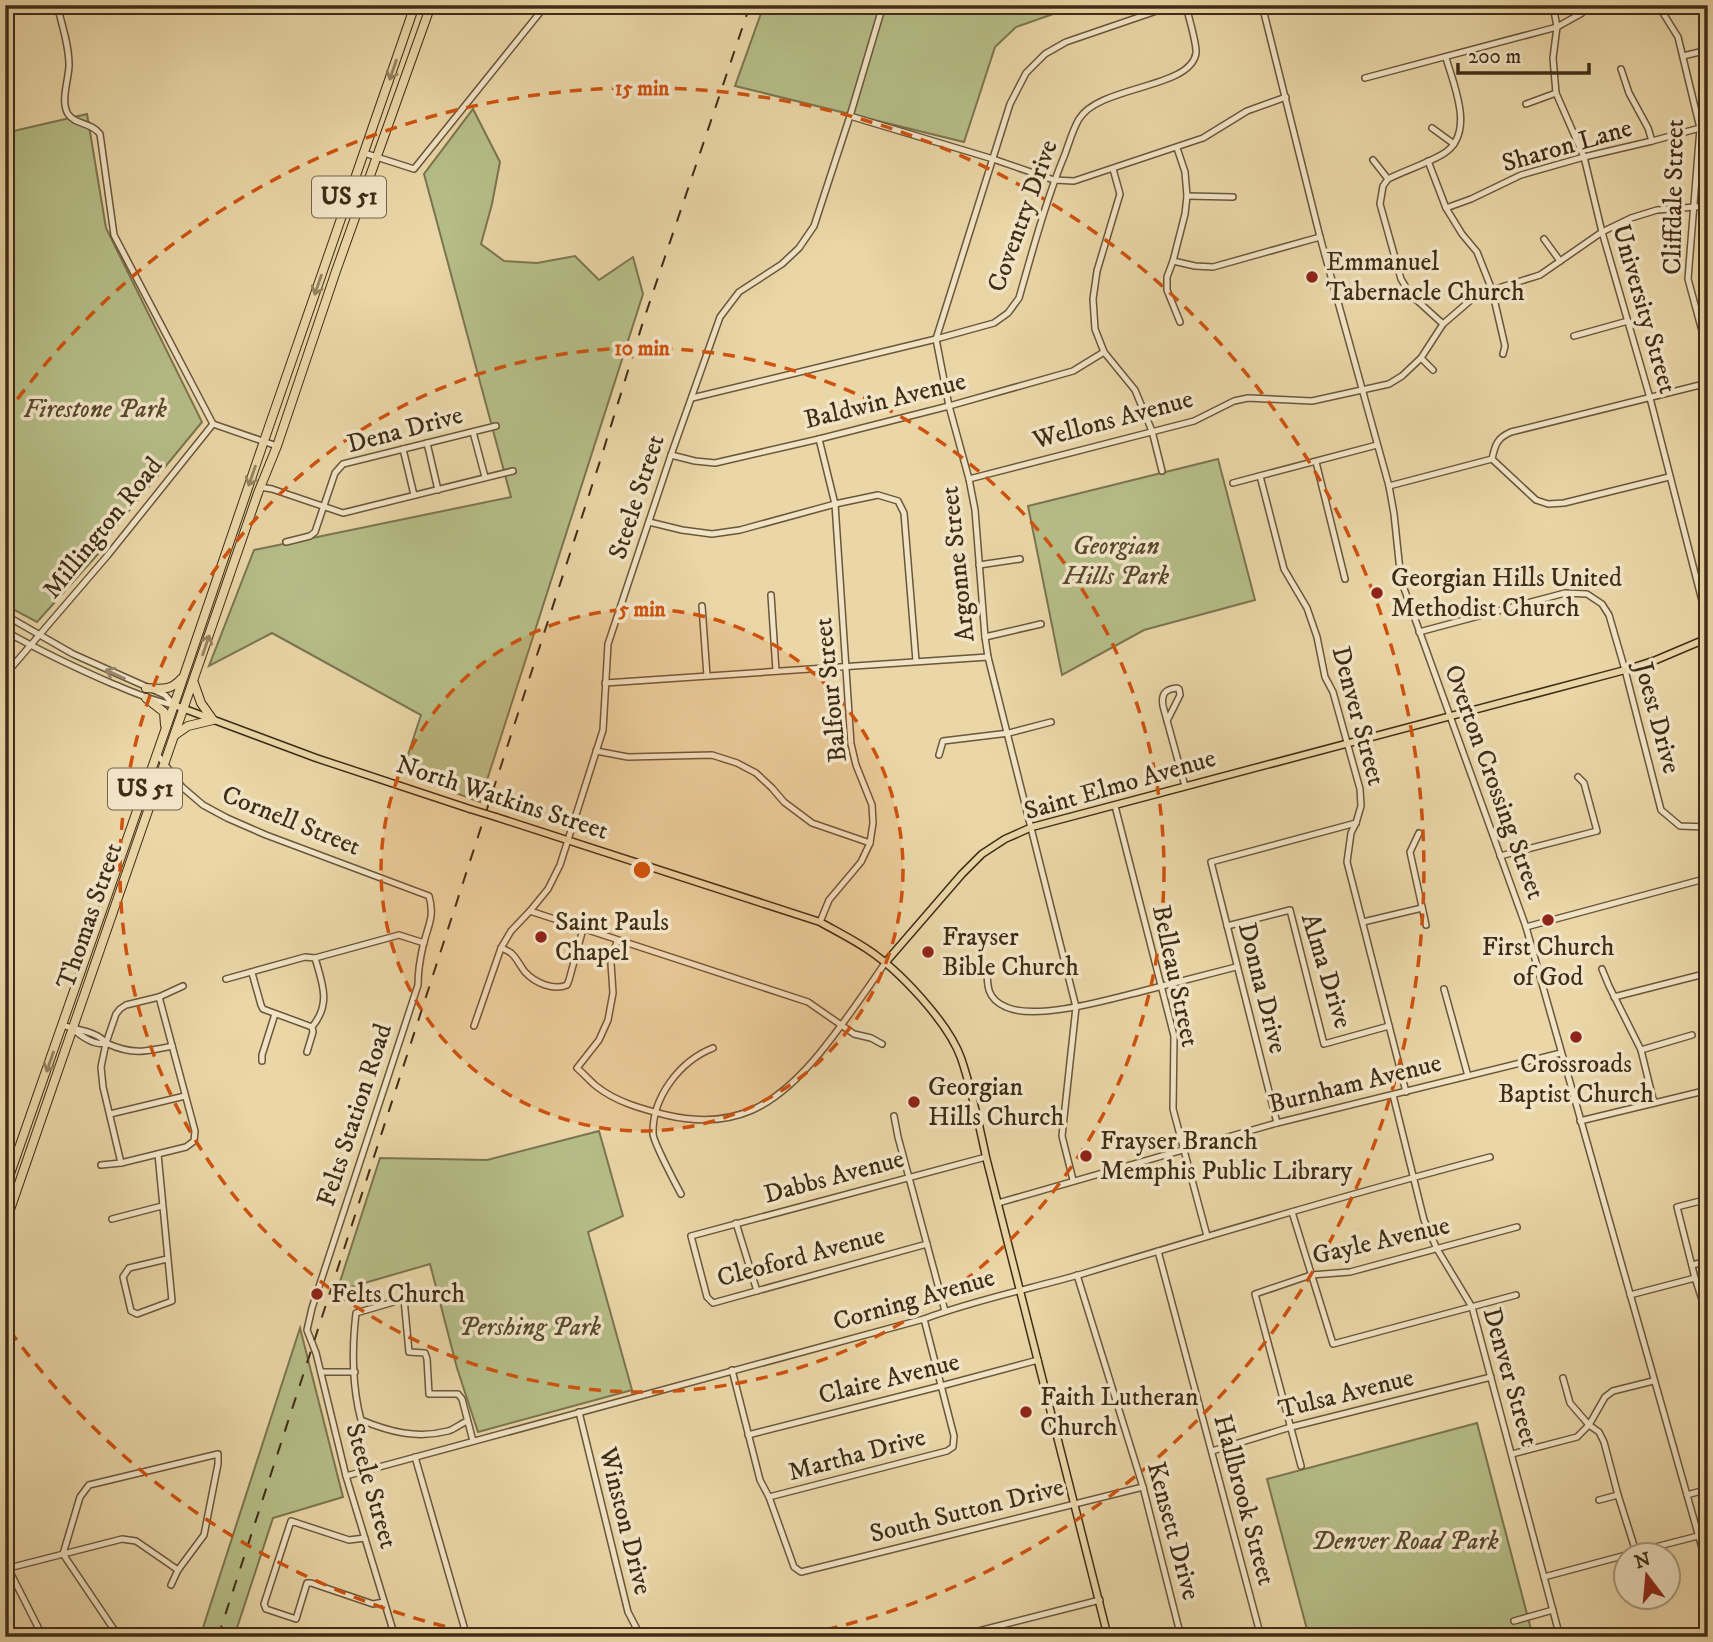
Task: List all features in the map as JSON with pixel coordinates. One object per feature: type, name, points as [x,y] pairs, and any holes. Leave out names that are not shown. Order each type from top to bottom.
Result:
[{"type":"highway","name":"US 51","points":[[364,153],[415,5]]},
{"type":"highway","name":"US 51","points":[[377,157],[431,5]]},
{"type":"highway","name":"Thomas Street","points":[[5,1188],[364,153]]},
{"type":"highway","name":"Thomas Street","points":[[5,1224],[260,487],[277,446],[335,271],[377,157]]},
{"type":"highway","points":[[244,497],[256,500]]},
{"type":"highway","points":[[230,539],[241,542]]},
{"type":"highway","points":[[146,693],[169,689],[185,674]]},
{"type":"highway","points":[[175,735],[188,726],[213,720],[201,704],[194,682]]},
{"type":"highway","points":[[146,693],[164,712],[165,732]]},
{"type":"highway","points":[[34,1107],[45,1110]]},
{"type":"main road","name":"Saint Elmo Avenue","points":[[885,963],[982,854],[1005,839],[1032,827],[1625,670],[1708,638]]},
{"type":"main road","name":"North Watkins Street","points":[[174,705],[316,758],[820,922],[868,949],[917,993],[938,1019],[960,1055],[1108,1637]]},
{"type":"street","points":[[57,5],[69,66],[65,105],[74,120],[95,127],[100,134],[114,235],[213,424],[277,446]]},
{"type":"street","points":[[364,153],[414,169],[546,5]]},
{"type":"street","name":"Steele Street","points":[[474,1026],[500,948],[511,931],[548,889],[560,865],[603,730],[608,644],[720,317],[739,292],[782,264],[799,248],[814,226],[883,5]]},
{"type":"street","name":"Argonne Street","points":[[1073,1180],[1062,1136],[1076,1007],[988,657],[975,510],[936,339],[1010,104],[1027,73],[1045,54],[1066,42],[1174,5]]},
{"type":"street","name":"Coventry Drive","points":[[692,398],[936,339],[994,323],[1008,313],[1019,298],[1054,180],[1078,120],[1087,109],[1102,100],[1177,75],[1192,64],[1196,51],[1186,5]]},
{"type":"street","name":"Overton Crossing Street","points":[[1262,5],[1320,237],[1389,486],[1398,570],[1526,927],[1708,1569]]},
{"type":"street","name":"University Street","points":[[1553,5],[1557,27],[1553,58],[1556,93],[1584,157],[1708,624]]},
{"type":"street","name":"Cliffdale Street","points":[[1658,5],[1678,37],[1700,128],[1688,279],[1708,353]]},
{"type":"street","points":[[1365,78],[1557,27],[1582,13]]},
{"type":"street","points":[[1682,56],[1708,50]]},
{"type":"street","points":[[1443,324],[1410,294],[1401,279],[1380,204],[1383,186],[1388,179],[1445,153],[1454,144],[1461,128],[1461,112],[1446,58]]},
{"type":"street","points":[[1621,69],[1629,93],[1652,141]]},
{"type":"street","points":[[1526,104],[1556,93]]},
{"type":"street","points":[[850,116],[1054,180],[1074,181],[1203,138],[1247,111],[1286,97]]},
{"type":"street","points":[[1432,128],[1454,144]]},
{"type":"street","name":"Sharon Lane","points":[[1446,208],[1521,175],[1700,128]]},
{"type":"street","points":[[1177,148],[1185,172],[1187,196],[1185,214],[1167,277],[1167,290],[1180,322]]},
{"type":"street","points":[[1373,160],[1388,179]]},
{"type":"street","points":[[1428,160],[1446,208],[1477,252],[1492,290],[1505,346],[1503,354]]},
{"type":"street","points":[[1113,169],[1120,194],[1097,271],[1093,299],[1096,329],[1104,352],[1135,390],[1152,431],[1162,471]]},
{"type":"street","points":[[1187,196],[1233,197]]},
{"type":"street","name":"Wellons Avenue","points":[[969,479],[1194,421],[1234,401],[1248,398],[1312,401],[1389,384],[1422,358],[1443,324],[1472,299],[1540,275],[1602,232],[1631,218],[1657,210],[1708,206]]},
{"type":"street","points":[[1173,261],[1195,267],[1213,267],[1320,237]]},
{"type":"street","points":[[1544,239],[1560,261]]},
{"type":"street","points":[[1574,336],[1629,321]]},
{"type":"street","name":"Baldwin Avenue","points":[[671,455],[715,463],[819,439],[1073,371],[1104,352]]},
{"type":"street","points":[[1422,358],[1433,370]]},
{"type":"street","points":[[1492,459],[1496,443],[1511,432],[1708,383]]},
{"type":"street","name":"Millington Road","points":[[5,675],[108,555],[213,424]]},
{"type":"street","name":"Dena Drive","points":[[286,542],[310,536],[315,531],[335,473],[343,464],[496,426]]},
{"type":"street","points":[[473,432],[485,477]]},
{"type":"street","name":"Balfour Street","points":[[819,439],[835,504],[851,744],[856,765],[872,805],[873,823],[870,843],[861,862],[829,900],[820,922]]},
{"type":"street","points":[[426,443],[439,490]]},
{"type":"street","points":[[1233,482],[1377,445]]},
{"type":"street","points":[[403,449],[414,495]]},
{"type":"street","points":[[1492,459],[1536,500],[1548,504],[1564,503],[1669,477]]},
{"type":"street","points":[[1389,486],[1492,459]]},
{"type":"street","points":[[1316,462],[1345,579]]},
{"type":"street","points":[[260,487],[343,513],[513,471]]},
{"type":"street","name":"Denver Street","points":[[1261,476],[1284,569],[1307,608],[1317,637],[1325,677],[1333,692],[1360,789],[1361,806],[1351,833],[1347,862],[1406,1092]]},
{"type":"street","points":[[649,522],[712,534],[740,530],[878,495],[898,501],[904,513],[916,661]]},
{"type":"street","points":[[979,565],[1020,559]]},
{"type":"street","name":"Joest Drive","points":[[1419,632],[1565,593],[1587,594],[1602,604],[1609,615],[1625,670],[1661,810],[1680,826],[1707,829]]},
{"type":"street","points":[[771,595],[776,671]]},
{"type":"street","points":[[702,606],[707,676]]},
{"type":"street","name":"North Watkins Street","points":[[5,615],[146,693]]},
{"type":"street","points":[[985,637],[1041,624]]},
{"type":"street","name":"North Watkins Street","points":[[5,631],[67,664],[146,693],[165,695],[174,705]]},
{"type":"street","points":[[605,682],[988,657]]},
{"type":"street","points":[[1167,721],[1180,695],[1177,688],[1171,688],[1163,694],[1163,706],[1167,721],[1185,786]]},
{"type":"street","points":[[939,755],[943,741],[1009,733],[1051,722]]},
{"type":"street","points":[[596,751],[628,757],[712,755],[737,763],[756,773],[784,802],[812,822],[870,843]]},
{"type":"street","name":"Cornell Street","points":[[157,754],[182,788],[203,805],[227,818],[429,896]]},
{"type":"street","points":[[1500,856],[1597,831],[1584,783],[1578,777]]},
{"type":"street","points":[[1707,829],[1708,805]]},
{"type":"street","name":"Belleau Street","points":[[1115,806],[1174,1036],[1173,1109],[1207,1236]]},
{"type":"street","name":"Donna Drive","points":[[1277,1123],[1211,862],[1356,823]]},
{"type":"street","points":[[1419,833],[1410,852],[1426,925]]},
{"type":"street","points":[[1526,927],[1708,878]]},
{"type":"street","name":"Felts Station Road","points":[[312,1344],[307,1330],[312,1308],[418,985],[418,967],[432,919],[433,908],[429,896]]},
{"type":"street","points":[[1363,922],[1422,908]]},
{"type":"street","name":"Alma Drive","points":[[1227,926],[1290,909],[1324,1044],[1389,1026]]},
{"type":"street","points":[[530,911],[808,1002],[857,1036],[871,1038],[882,1044]]},
{"type":"street","points":[[500,948],[511,953],[533,979],[554,987],[563,987],[569,980],[583,929]]},
{"type":"street","points":[[226,979],[399,935],[424,943]]},
{"type":"street","name":"Saint Elmo Avenue","points":[[617,941],[611,962],[613,993],[608,1020],[599,1040],[577,1068],[597,1087],[624,1102],[687,1120],[721,1119],[752,1111],[777,1097],[800,1077],[842,1027],[885,963]]},
{"type":"street","points":[[307,1052],[312,1027],[324,1006],[324,989],[315,958]]},
{"type":"street","points":[[987,968],[987,987],[992,997],[1006,1007],[1024,1012],[1076,1007],[1236,967]]},
{"type":"street","points":[[1602,969],[1641,1050],[1654,1102]]},
{"type":"street","points":[[1614,997],[1708,972]]},
{"type":"street","points":[[252,973],[263,1009],[312,1027]]},
{"type":"street","points":[[121,1163],[101,1073],[106,1043],[116,1014],[130,1003],[159,997],[183,986]]},
{"type":"street","points":[[1444,989],[1468,1076]]},
{"type":"street","points":[[101,1165],[121,1163],[186,1147],[194,1141],[195,1131],[159,997]]},
{"type":"street","points":[[262,1061],[275,1014]]},
{"type":"street","points":[[62,1025],[81,1036],[121,1050],[138,1053],[172,1046]]},
{"type":"street","points":[[1641,1050],[1692,1035]]},
{"type":"street","points":[[681,1194],[653,1136],[656,1112],[664,1091],[674,1076],[702,1052],[713,1048]]},
{"type":"street","name":"Burnham Avenue","points":[[998,1202],[1277,1123],[1561,1053]]},
{"type":"street","points":[[1580,1121],[1708,1090]]},
{"type":"street","name":"Denver Street","points":[[1392,1095],[1424,1220],[1437,1250],[1472,1307],[1560,1637]]},
{"type":"street","points":[[110,1114],[185,1096]]},
{"type":"street","points":[[894,1115],[946,1311]]},
{"type":"street","points":[[158,1154],[172,1301],[137,1314],[131,1311],[123,1277],[129,1268],[167,1259]]},
{"type":"street","name":"Dabbs Avenue","points":[[691,1236],[986,1157]]},
{"type":"street","name":"Corning Avenue","points":[[346,1476],[924,1319],[1490,1157]]},
{"type":"street","points":[[1708,1199],[1677,1207],[1708,1318]]},
{"type":"street","points":[[112,1219],[162,1206]]},
{"type":"street","points":[[1292,1212],[1333,1344],[1516,1295]]},
{"type":"street","points":[[736,1223],[757,1291]]},
{"type":"street","name":"Gayle Avenue","points":[[1291,1427],[1255,1294],[1311,1275],[1349,1272],[1517,1227]]},
{"type":"street","name":"Cleoford Avenue","points":[[691,1236],[708,1297],[713,1303],[927,1244]]},
{"type":"street","name":"Hallbrook Street","points":[[1158,1251],[1261,1637]]},
{"type":"street","points":[[1692,1265],[1708,1261]]},
{"type":"street","name":"Kensett Drive","points":[[1077,1275],[1143,1487],[1181,1637]]},
{"type":"street","points":[[1630,1295],[1695,1278]]},
{"type":"street","points":[[467,1422],[450,1431],[412,1436],[361,1420],[353,1337],[356,1313],[404,1298],[408,1352],[425,1353],[428,1359],[429,1394],[458,1394],[462,1398],[473,1441]]},
{"type":"street","points":[[924,1319],[941,1386]]},
{"type":"street","name":"Steele Street","points":[[312,1344],[317,1353],[346,1476],[395,1637]]},
{"type":"street","name":"Claire Avenue","points":[[748,1434],[1038,1360]]},
{"type":"street","points":[[732,1370],[760,1480],[769,1497]]},
{"type":"street","points":[[321,1372],[355,1372]]},
{"type":"street","name":"Tulsa Avenue","points":[[1212,1451],[1291,1427],[1490,1377]]},
{"type":"street","points":[[1563,1378],[1570,1403],[1589,1425],[1599,1432],[1604,1442],[1632,1540]]},
{"type":"street","points":[[1512,1454],[1577,1437],[1589,1425],[1605,1397],[1613,1391],[1653,1381]]},
{"type":"street","name":"Martha Drive","points":[[769,1497],[947,1451],[953,1447],[954,1436],[941,1386]]},
{"type":"street","name":"Winston Drive","points":[[579,1412],[628,1612],[641,1637]]},
{"type":"street","points":[[1291,1427],[1301,1466]]},
{"type":"street","points":[[63,1555],[80,1497],[89,1485],[218,1454],[204,1535],[178,1570],[171,1585]]},
{"type":"street","points":[[415,1457],[467,1637]]},
{"type":"street","name":"South Sutton Drive","points":[[769,1497],[794,1567],[801,1572],[1143,1487]]},
{"type":"street","points":[[1687,1495],[1708,1489]]},
{"type":"street","points":[[1599,1500],[1618,1495]]},
{"type":"street","points":[[365,1538],[349,1540],[291,1521],[264,1604],[266,1609],[296,1619],[307,1583],[373,1604],[384,1602]]},
{"type":"street","points":[[1682,1540],[1698,1536]]},
{"type":"street","points":[[43,1637],[7,1568],[122,1539],[136,1541],[178,1570]]},
{"type":"street","points":[[63,1555],[119,1637]]},
{"type":"street","points":[[1544,1577],[1612,1559]]},
{"type":"street","points":[[955,1637],[1100,1600]]},
{"type":"street","points":[[1514,1621],[1553,1610]]},
{"type":"green space","points":[[764,5],[1076,6],[1016,27],[995,47],[964,142],[735,86]]},
{"type":"green space","points":[[473,109],[500,162],[481,244],[504,261],[537,263],[575,256],[599,280],[633,257],[643,294],[480,802],[402,773],[421,715],[272,633],[209,666],[254,550],[511,497],[424,174]]},
{"type":"green space","name":"Firestone Park","points":[[87,114],[106,228],[202,422],[105,540],[108,543],[37,622],[5,605],[5,133]]},
{"type":"green space","name":"Georgian Hills Park","points":[[1218,459],[1255,600],[1144,630],[1062,675],[1028,506]]},
{"type":"green space","name":"Pershing Park","points":[[599,1131],[623,1216],[588,1232],[632,1390],[478,1432],[457,1368],[430,1264],[337,1291],[380,1158],[487,1160]]},
{"type":"green space","points":[[300,1328],[343,1497],[273,1518],[234,1637],[200,1637]]},
{"type":"green space","name":"Denver Road Park","points":[[1477,1423],[1533,1637],[1309,1637],[1267,1479]]},
{"type":"railway","points":[[218,1637],[643,322],[750,5]]},
{"type":"place","name":"Emmanuel Tabernacle Church","points":[[1312,277]]},
{"type":"place","name":"Georgian Hills United Methodist Church","points":[[1377,593]]},
{"type":"place","name":"First Church of God","points":[[1548,920]]},
{"type":"place","name":"Saint Pauls Chapel","points":[[541,937]]},
{"type":"place","name":"Frayser Bible Church","points":[[928,952]]},
{"type":"place","name":"Crossroads Baptist Church","points":[[1576,1037]]},
{"type":"place","name":"Georgian Hills Church","points":[[914,1102]]},
{"type":"place","name":"Frayser Branch Memphis Public Library","points":[[1086,1156]]},
{"type":"place","name":"Felts Church","points":[[317,1294]]},
{"type":"place","name":"Faith Lutheran Church","points":[[1026,1412]]}]
